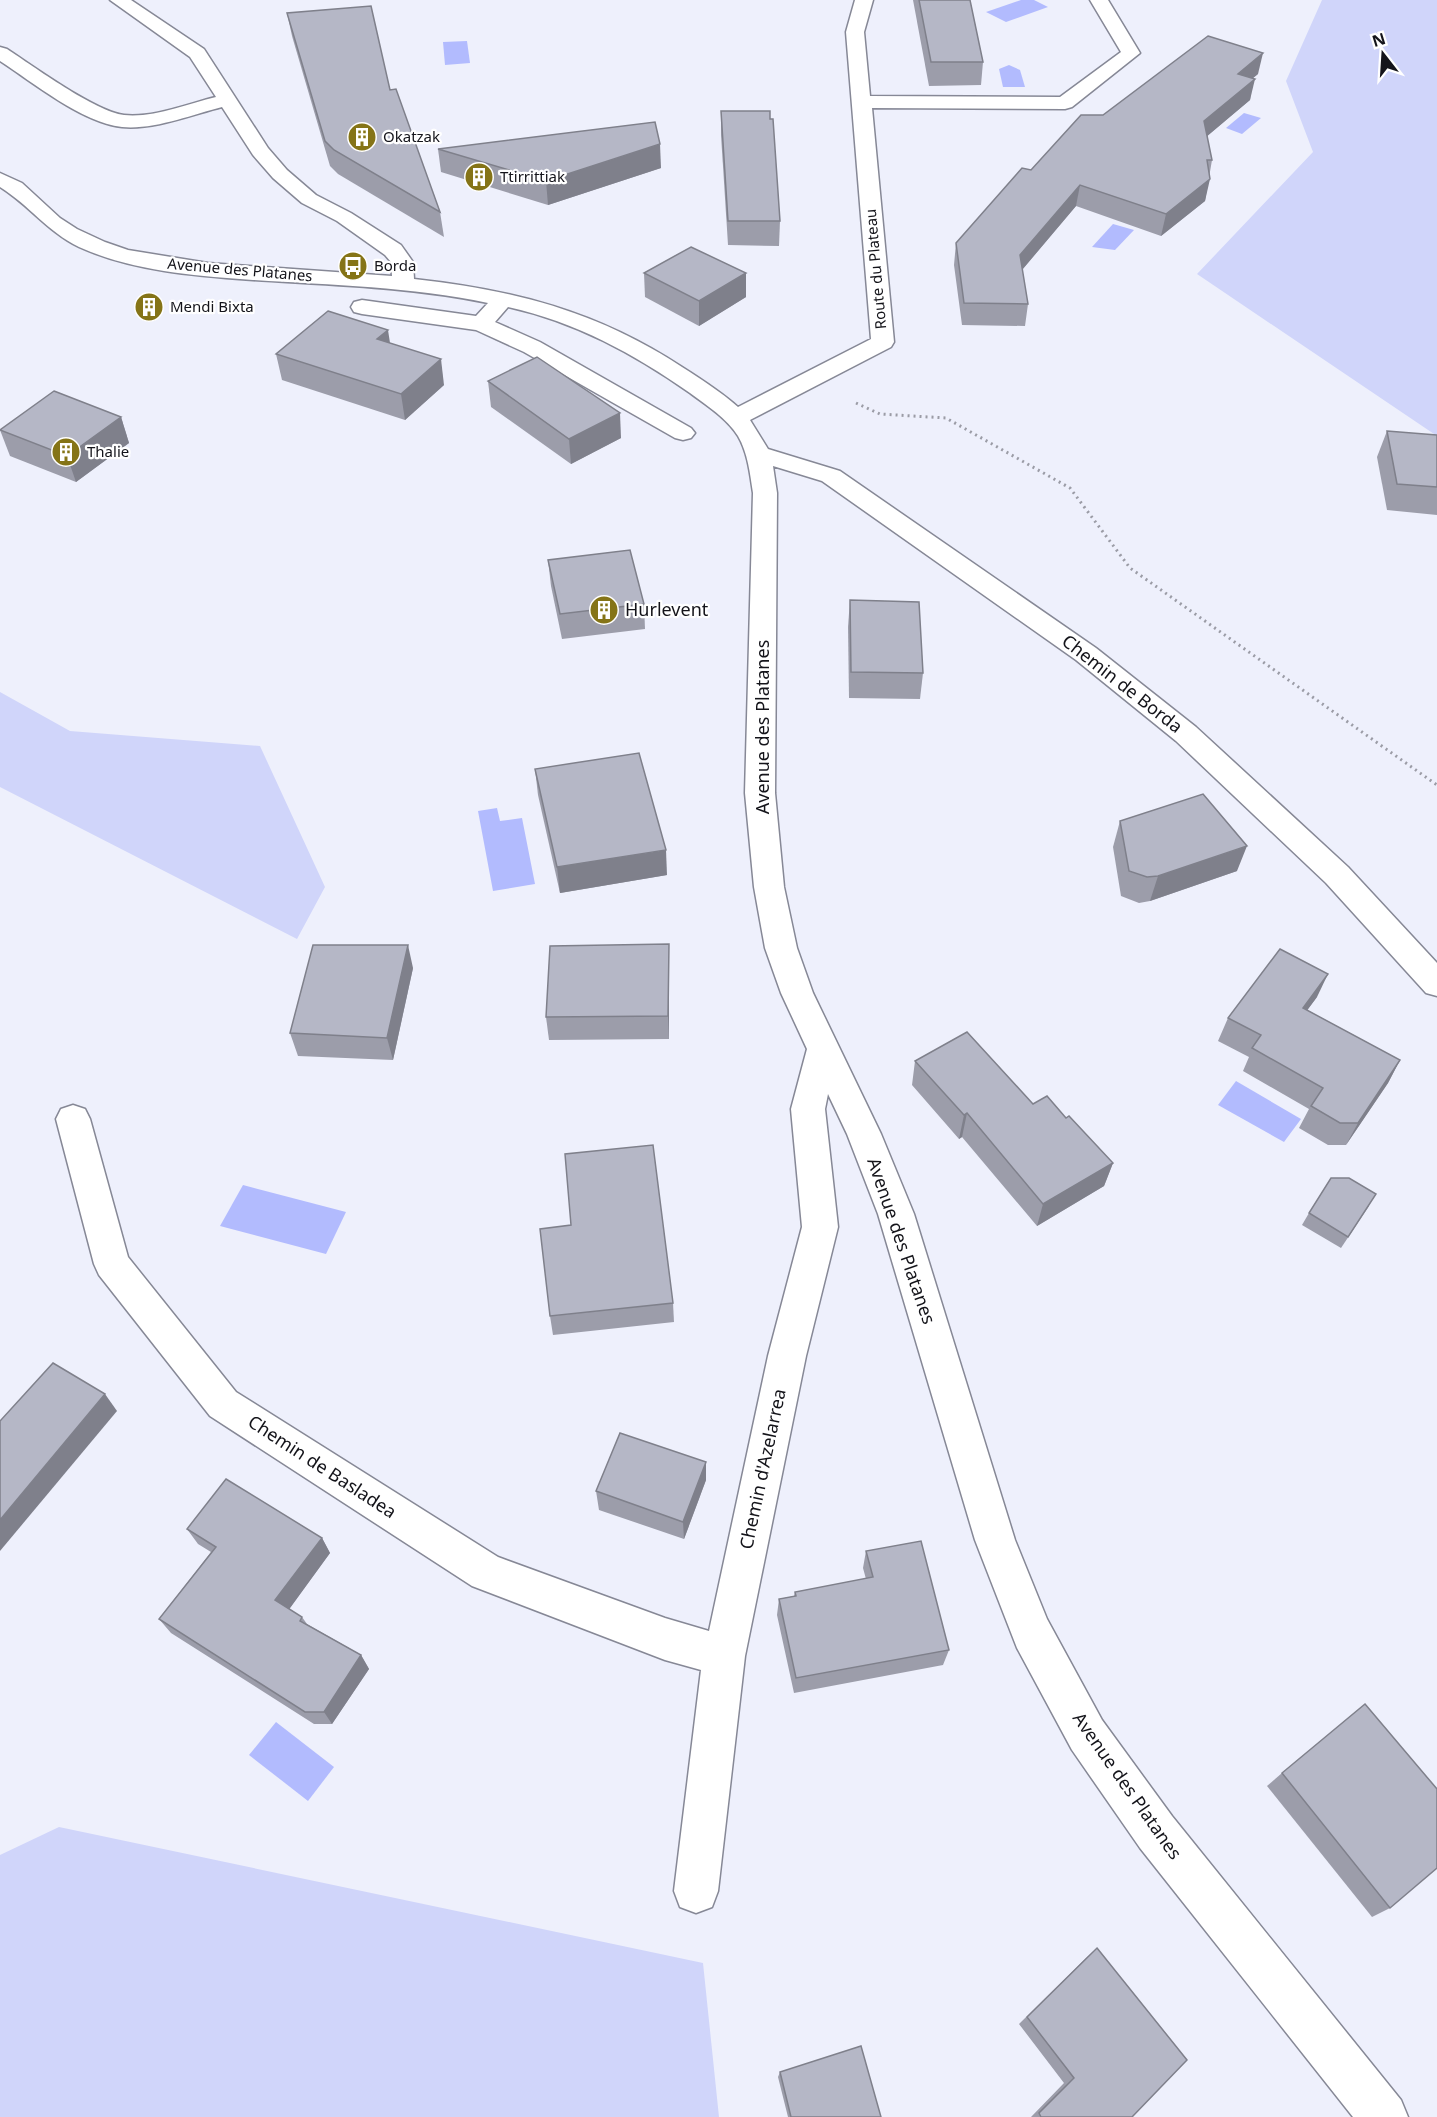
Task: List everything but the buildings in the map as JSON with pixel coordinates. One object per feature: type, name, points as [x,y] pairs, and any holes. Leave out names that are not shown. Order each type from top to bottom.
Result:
[{"type":"street","points":[[119,0],[197,53],[260,151],[294,188],[344,217],[393,250],[402,262],[403,284]]},
{"type":"street","name":"Route du Plateau","points":[[735,418],[883,342],[855,32],[864,0]]},
{"type":"street","points":[[861,102],[1065,103],[1131,53],[1100,0]]},
{"type":"street","points":[[0,53],[94,111],[122,121],[147,118],[226,100]]},
{"type":"street","name":"Avenue des Platanes","points":[[0,179],[20,191],[54,223],[100,248],[124,255],[159,263],[211,269],[403,284],[502,300],[559,315],[616,337],[685,380],[735,418],[749,435],[757,453],[765,493],[760,793],[769,887],[781,948],[797,993],[864,1134],[896,1214],[995,1540],[1032,1633],[1087,1735],[1156,1832],[1384,2117]]},
{"type":"street","points":[[482,324],[502,300]]},
{"type":"street","points":[[362,307],[482,324],[532,346],[683,434]]},
{"type":"street","name":"Chemin de Borda","points":[[757,453],[831,476],[1086,654],[1186,734],[1337,874],[1437,984]]},
{"type":"street","name":"Chemin d'Azelarrea","points":[[696,1891],[724,1656],[787,1356],[820,1227],[808,1109],[823,1050]]},
{"type":"street","name":"Chemin de Basladea","points":[[73,1119],[112,1264],[223,1404],[486,1572],[665,1639],[724,1656]]},
{"type":"path","points":[[848,398],[880,414],[946,418],[1070,488],[1130,568],[1437,784]]},
{"type":"shaded area","points":[[1322,0],[1437,0],[1437,436],[1197,274],[1313,152],[1286,81]]},
{"type":"shaded area","points":[[0,692],[70,731],[260,746],[325,887],[297,939],[0,787]]},
{"type":"shaded area","points":[[59,1827],[703,1963],[719,2117],[0,2117],[0,1855]]},
{"type":"water","points":[[1021,0],[1034,0],[1048,7],[1006,22],[986,12]]},
{"type":"water","points":[[467,41],[470,63],[445,65],[443,42]]},
{"type":"water","points":[[1009,65],[1020,70],[1025,87],[1003,87],[999,69]]},
{"type":"water","points":[[1244,113],[1261,118],[1242,134],[1226,128]]},
{"type":"water","points":[[1113,224],[1134,230],[1115,250],[1092,247]]},
{"type":"water","points":[[497,808],[500,821],[522,818],[535,884],[493,891],[478,811]]},
{"type":"water","points":[[1236,1081],[1301,1119],[1284,1142],[1218,1105]]},
{"type":"water","points":[[243,1185],[346,1212],[326,1254],[220,1226]]},
{"type":"water","points":[[276,1722],[334,1767],[308,1801],[249,1755]]},
{"type":"place","name":"Okatzak","points":[[362,137]]},
{"type":"place","name":"Ttirrittiak","points":[[479,177]]},
{"type":"place","name":"Borda","points":[[353,266]]},
{"type":"place","name":"Mendi Bixta","points":[[149,307]]},
{"type":"place","name":"Thalie","points":[[66,452]]},
{"type":"place","name":"Hurlevent","points":[[604,610]]}]
